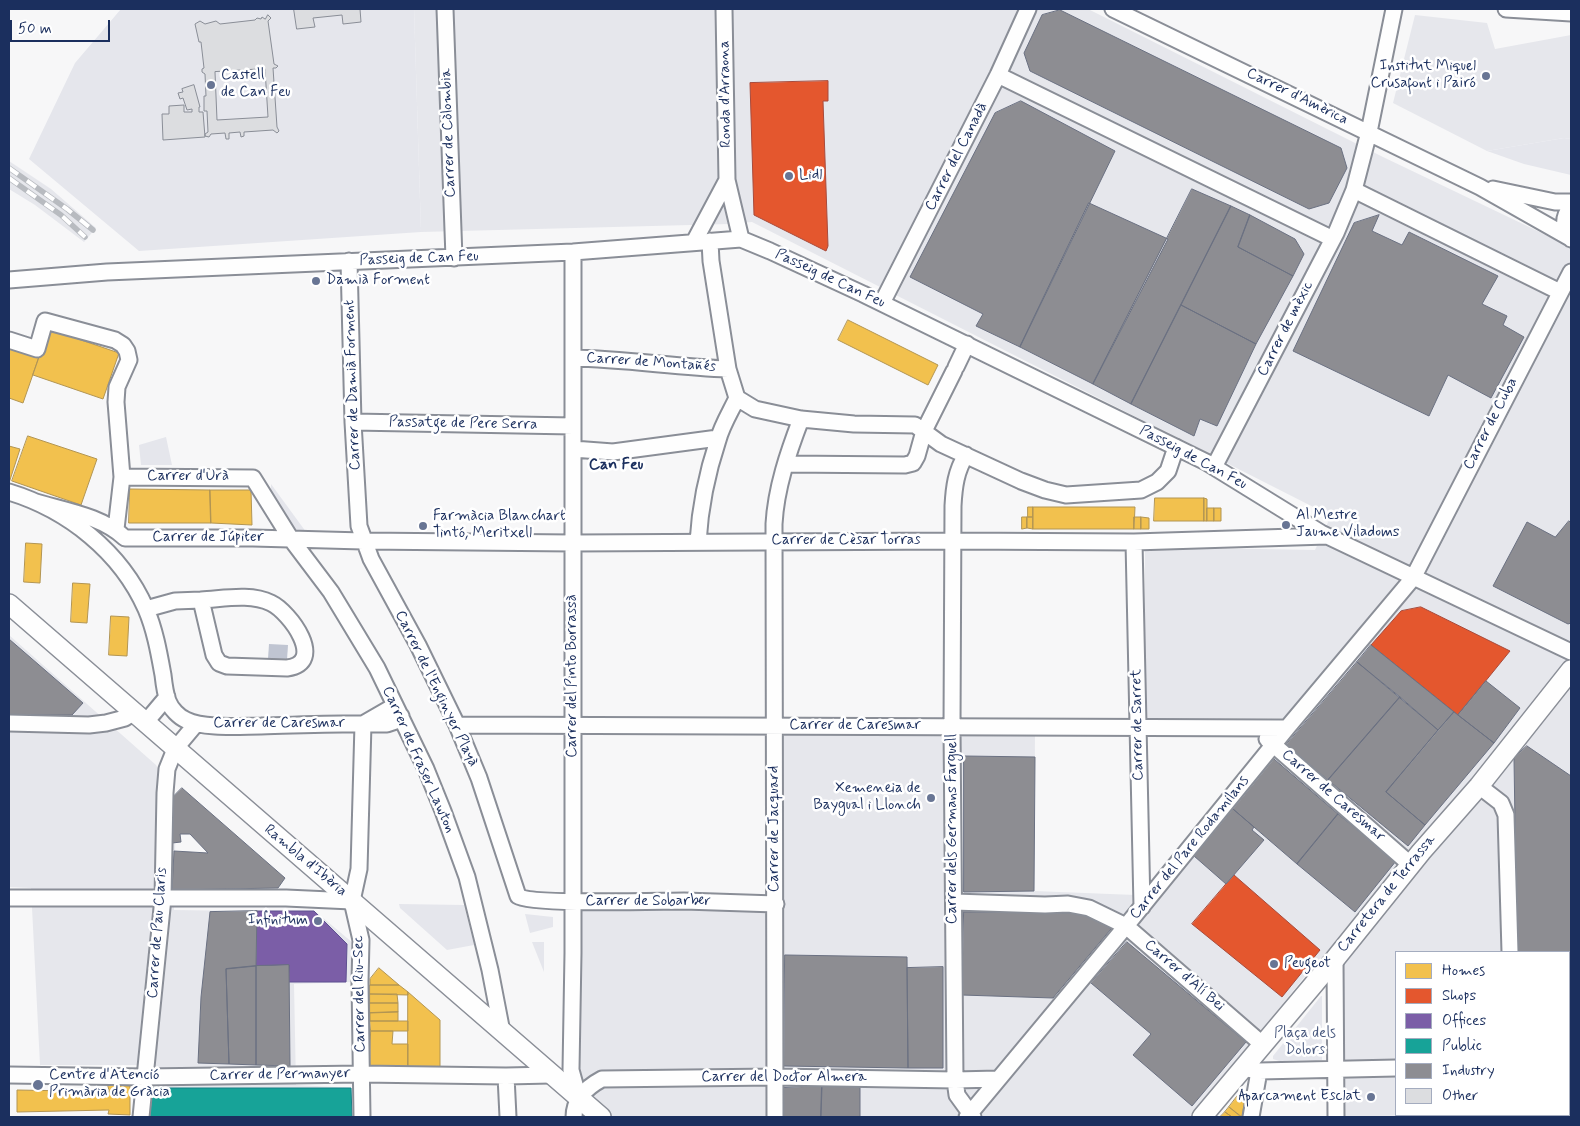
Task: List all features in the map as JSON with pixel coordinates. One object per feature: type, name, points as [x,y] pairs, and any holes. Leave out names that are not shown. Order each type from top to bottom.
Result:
[{"type":"main road","name":"Rambla d'Ibèria","points":[[9,604],[551,1075],[577,1108],[601,1117]]},
{"type":"main road","name":"Carretera de Terrassa","points":[[1202,1117],[1250,1070],[1262,1044],[1479,786],[1571,670]]},
{"type":"street","name":"Carrer de Còlombia","points":[[445,9],[454,258]]},
{"type":"street","name":"Ronda d'Arraona","points":[[724,9],[727,94],[727,180],[741,240]]},
{"type":"street","name":"Carrer del Canadà","points":[[882,303],[998,75],[1028,9]]},
{"type":"street","name":"Carrer d'Amèrica","points":[[1113,9],[1480,187],[1570,239]]},
{"type":"street","name":"Carrer de mèxic","points":[[1214,467],[1333,239],[1354,190],[1369,132],[1394,9]]},
{"type":"street","points":[[1506,9],[1571,13]]},
{"type":"street","points":[[998,75],[1333,239]]},
{"type":"street","name":"Ronda d'Arraona","points":[[694,242],[727,180]]},
{"type":"street","name":"Carrer d'Amèrica","points":[[1480,187],[1555,202],[1571,202]]},
{"type":"street","points":[[1354,190],[1560,292]]},
{"type":"street","points":[[1570,239],[1564,220],[1571,207]]},
{"type":"street","name":"Passeig de Can Feu","points":[[9,280],[107,272],[573,252],[741,240],[770,251],[882,303],[1176,447],[1214,467],[1328,536],[1571,652]]},
{"type":"street","points":[[710,241],[711,261],[728,369],[737,398],[755,409],[801,419],[854,424],[915,425],[941,444],[1021,481],[1066,495],[1141,490],[1157,482],[1168,471],[1176,447]]},
{"type":"street","name":"Carrer del Pinto Borrassà","points":[[573,252],[573,901],[571,1070],[577,1108]]},
{"type":"street","name":"Carrer de Damià Forment","points":[[349,261],[352,422],[358,509]]},
{"type":"street","name":"Carrer de Cuba","points":[[1413,578],[1571,272]]},
{"type":"street","points":[[9,340],[37,349],[46,321],[116,340],[123,344],[127,351],[129,360],[117,387],[116,402],[122,477],[119,566]]},
{"type":"street","points":[[786,464],[905,466],[913,463],[917,456],[924,431],[967,344]]},
{"type":"street","name":"Carrer de Montañés","points":[[573,358],[611,358],[683,367],[728,369]]},
{"type":"street","points":[[698,542],[699,522],[706,483],[718,438],[737,398]]},
{"type":"street","name":"Carrer de Jacquard","points":[[775,1117],[775,509],[786,464],[801,419]]},
{"type":"street","name":"Passatge de Pere Serra","points":[[352,422],[573,426]]},
{"type":"street","points":[[573,450],[613,452],[718,438]]},
{"type":"street","name":"Carrer dels Germans Farguell","points":[[966,455],[954,482],[952,726],[955,1080],[958,1095],[970,1116]]},
{"type":"street","name":"Carrer d'Urà","points":[[122,477],[253,478]]},
{"type":"street","name":"Carrer de Fraser Lawton","points":[[253,478],[291,539],[331,592],[377,668],[401,716],[443,811],[467,877],[490,970],[502,1032]]},
{"type":"street","points":[[9,492],[88,517],[121,534]]},
{"type":"street","points":[[36,502],[67,519],[100,544],[129,580],[146,609],[156,639],[169,703],[179,716],[196,724],[175,749]]},
{"type":"street","name":"Carrer de l'Enginyer Playà","points":[[358,509],[359,526],[371,559],[418,645],[457,724],[479,778],[516,893],[521,898]]},
{"type":"street","name":"Carrer de Júpiter","points":[[121,534],[291,539]]},
{"type":"street","name":"Carrer de Cèsar Torras","points":[[363,541],[573,543],[1134,542],[1328,536]]},
{"type":"street","points":[[291,539],[363,541]]},
{"type":"street","name":"Carrer de Sarret","points":[[1134,542],[1142,907]]},
{"type":"street","name":"Carrer del Pare Rodamilans","points":[[970,1116],[998,1079],[1142,907],[1287,728],[1413,578]]},
{"type":"street","points":[[146,609],[175,601],[245,598],[260,598],[283,610],[291,619],[304,643],[306,652],[302,661],[296,667],[287,668],[226,666],[219,663],[214,655],[201,600]]},
{"type":"street","points":[[9,723],[98,724],[115,722],[139,718],[167,697]]},
{"type":"street","name":"Carrer de Caresmar","points":[[196,724],[229,726],[387,724],[396,721],[401,716]]},
{"type":"street","points":[[9,898],[286,898],[352,902],[359,859],[363,724]]},
{"type":"street","name":"Carrer de Caresmar","points":[[457,724],[1287,728]]},
{"type":"street","name":"Carrer de Caresmar","points":[[1254,728],[1411,865]]},
{"type":"street","name":"Carrer de Pau Claris","points":[[141,1117],[162,898],[165,793],[168,769],[175,749]]},
{"type":"street","points":[[1479,786],[1501,803],[1506,815],[1510,951]]},
{"type":"street","name":"Carrer de Sobarber","points":[[521,898],[573,901],[686,901],[776,904]]},
{"type":"street","name":"Carrer del Riu-Sec","points":[[352,902],[361,940],[362,1117]]},
{"type":"street","name":"Carrer d'Alí Bei","points":[[954,902],[1068,904],[1088,908],[1126,926],[1262,1044]]},
{"type":"street","points":[[1335,958],[1336,1117]]},
{"type":"street","points":[[1251,1117],[1250,1070],[1395,1068]]},
{"type":"street","name":"Carrer de Permanyer","points":[[9,1075],[145,1077],[361,1074],[551,1075]]},
{"type":"street","points":[[506,1076],[508,1117]]},
{"type":"street","name":"Carrer del Doctor Almera","points":[[577,1108],[589,1086],[602,1079],[775,1077],[998,1079]]},
{"type":"shaded area","points":[[414,9],[1088,9],[1383,157],[1571,247],[1571,1075],[1570,951],[1395,951],[1395,1116],[1521,1117],[1344,1117],[1339,1073],[1343,984],[1314,965],[1192,1117],[576,1117],[571,908],[783,904],[782,730],[1035,732],[1034,891],[1161,896],[1308,718],[1145,719],[1145,547],[1315,550],[1331,516],[752,222],[421,232]]},
{"type":"shaded area","name":"Institut Miquel Crusafont i Pairó","points":[[1415,15],[1487,23],[1495,49],[1571,35],[1571,139],[1564,138],[1487,151],[1393,103]]},
{"type":"shaded area","points":[[9,161],[51,189],[96,228],[84,242],[35,205],[9,189]]},
{"type":"shaded area","points":[[9,635],[156,765],[176,801],[174,910],[316,912],[353,943],[353,982],[294,984],[296,1085],[354,1088],[354,1117],[156,1117],[159,1087],[138,1065],[40,1065],[31,888],[9,887]]},
{"type":"shaded area","points":[[269,644],[288,645],[287,660],[268,659]]},
{"type":"green space","points":[[121,9],[414,9],[421,232],[139,251],[29,159],[75,63]]},
{"type":"green space","points":[[1564,138],[1571,139],[1571,175],[1524,164],[1487,151]]},
{"type":"green space","points":[[166,437],[172,465],[141,465],[139,445]]},
{"type":"green space","points":[[271,484],[309,536],[276,525],[271,519]]},
{"type":"green space","points":[[399,904],[464,905],[474,945],[447,950],[400,908]]},
{"type":"green space","points":[[525,914],[553,917],[553,927],[530,933]]},
{"type":"green space","points":[[532,942],[544,942],[544,972]]},
{"type":"green space","name":"Plaça dels Dolors","points":[[1321,996],[1322,1060],[1279,1061],[1273,1059],[1273,1056]]},
{"type":"building: Homes","points":[[848,320],[938,365],[928,385],[838,340]]},
{"type":"building: Homes","points":[[49,329],[119,353],[103,399],[33,375]]},
{"type":"building: Homes","points":[[9,347],[39,357],[23,403],[9,398]]},
{"type":"building: Homes","points":[[28,436],[97,459],[81,505],[12,481]]},
{"type":"building: Homes","points":[[9,446],[20,449],[9,483]]},
{"type":"building: Homes","points":[[130,489],[210,490],[211,523],[129,523]]},
{"type":"building: Homes","points":[[210,490],[251,490],[252,525],[211,523]]},
{"type":"building: Homes","points":[[1155,498],[1204,498],[1204,521],[1154,521]]},
{"type":"building: Homes","points":[[1204,498],[1207,499],[1207,521],[1204,521]]},
{"type":"building: Homes","points":[[1028,507],[1033,507],[1033,517],[1028,517]]},
{"type":"building: Homes","points":[[1033,507],[1135,507],[1134,529],[1033,529]]},
{"type":"building: Homes","points":[[1207,508],[1214,508],[1214,521],[1207,521]]},
{"type":"building: Homes","points":[[1214,508],[1221,508],[1221,521],[1214,521]]},
{"type":"building: Homes","points":[[1022,517],[1027,517],[1027,528],[1022,529]]},
{"type":"building: Homes","points":[[1027,517],[1033,517],[1033,529],[1027,528]]},
{"type":"building: Homes","points":[[1134,517],[1141,517],[1141,529],[1134,529]]},
{"type":"building: Homes","points":[[1141,517],[1149,518],[1149,529],[1141,529]]},
{"type":"building: Homes","points":[[26,543],[42,544],[40,583],[24,582]]},
{"type":"building: Homes","points":[[73,583],[90,584],[87,623],[71,622]]},
{"type":"building: Homes","points":[[111,616],[129,617],[127,656],[109,655]]},
{"type":"building: Homes","points":[[379,968],[399,985],[370,985],[370,979]]},
{"type":"building: Homes","points":[[370,985],[399,985],[408,992],[408,995],[370,994]]},
{"type":"building: Homes","points":[[408,992],[440,1020],[440,1067],[408,1067]]},
{"type":"building: Homes","points":[[370,994],[397,994],[398,1003],[370,1003]]},
{"type":"building: Homes","points":[[370,1003],[398,1003],[398,1012],[370,1013]]},
{"type":"building: Homes","points":[[398,1012],[398,1021],[370,1021],[370,1013]]},
{"type":"building: Homes","points":[[370,1021],[408,1021],[408,1031],[371,1031]]},
{"type":"building: Homes","points":[[371,1031],[393,1031],[392,1044],[408,1044],[408,1067],[370,1067]]},
{"type":"building: Homes","points":[[108,1085],[130,1086],[130,1115],[108,1114],[109,1110],[17,1112],[17,1090],[72,1091],[72,1094],[109,1092]]},
{"type":"building: Homes","points":[[1239,1094],[1245,1099],[1242,1117],[1229,1107]]},
{"type":"building: Homes","points":[[1229,1107],[1241,1117],[1232,1117],[1225,1112]]},
{"type":"building: Homes","points":[[1225,1112],[1232,1117],[1220,1117]]},
{"type":"building: Shops","name":"Lidl","points":[[828,81],[828,101],[823,101],[828,246],[826,251],[754,215],[750,83]]},
{"type":"building: Shops","points":[[1421,607],[1510,651],[1458,715],[1371,645],[1401,611]]},
{"type":"building: Shops","points":[[1234,875],[1320,950],[1282,997],[1192,924]]},
{"type":"building: Offices","points":[[257,911],[314,911],[347,944],[346,982],[288,982],[289,965],[256,966]]},
{"type":"building: Public","points":[[153,1088],[351,1088],[352,1117],[150,1117]]},
{"type":"building: Industry","points":[[1060,10],[1341,148],[1347,168],[1329,203],[1309,209],[1030,71],[1024,53],[1042,15]]},
{"type":"building: Industry","points":[[1021,101],[1115,151],[1020,347],[976,326],[983,314],[910,277],[995,113]]},
{"type":"building: Industry","points":[[1192,189],[1231,206],[1131,404],[1093,384]]},
{"type":"building: Industry","points":[[1089,203],[1168,239],[1093,384],[1020,347]]},
{"type":"building: Industry","points":[[1231,206],[1250,215],[1238,247],[1293,276],[1256,344],[1181,305]]},
{"type":"building: Industry","points":[[1250,215],[1295,239],[1304,254],[1293,276],[1238,247]]},
{"type":"building: Industry","points":[[1379,215],[1372,231],[1402,245],[1409,232],[1498,276],[1482,304],[1507,316],[1503,325],[1524,337],[1491,398],[1448,375],[1429,416],[1293,351],[1354,223]]},
{"type":"building: Industry","points":[[1181,305],[1256,344],[1217,426],[1200,419],[1194,436],[1131,404]]},
{"type":"building: Industry","points":[[1569,521],[1571,523],[1571,623],[1568,624],[1493,586],[1527,522],[1555,537]]},
{"type":"building: Industry","points":[[9,639],[83,703],[72,715],[9,715]]},
{"type":"building: Industry","points":[[1371,645],[1454,712],[1438,730],[1357,662]]},
{"type":"building: Industry","points":[[1357,662],[1400,697],[1328,780],[1286,745]]},
{"type":"building: Industry","points":[[1486,681],[1520,708],[1494,743],[1458,715]]},
{"type":"building: Industry","points":[[1400,697],[1438,730],[1386,792],[1425,825],[1408,846],[1328,780]]},
{"type":"building: Industry","points":[[1454,712],[1494,743],[1425,825],[1386,792]]},
{"type":"building: Industry","points":[[1527,746],[1571,776],[1571,954],[1570,951],[1517,951],[1514,758]]},
{"type":"building: Industry","points":[[964,756],[1035,757],[1034,891],[964,892]]},
{"type":"building: Industry","points":[[1274,759],[1338,814],[1297,864],[1233,809]]},
{"type":"building: Industry","points":[[182,788],[285,878],[278,888],[172,890],[174,851],[208,853],[190,834],[180,834],[181,842],[172,843],[173,797]]},
{"type":"building: Industry","points":[[1233,809],[1254,827],[1252,830],[1264,840],[1226,884],[1194,856]]},
{"type":"building: Industry","points":[[1338,814],[1396,861],[1355,912],[1297,864]]},
{"type":"building: Industry","points":[[257,911],[256,966],[226,969],[229,1064],[198,1063],[201,997],[210,912]]},
{"type":"building: Industry","points":[[964,912],[1092,913],[1111,929],[1053,998],[962,995]]},
{"type":"building: Industry","points":[[1127,942],[1246,1042],[1192,1106],[1133,1055],[1151,1034],[1091,983]]},
{"type":"building: Industry","points":[[785,955],[907,957],[908,1068],[784,1066]]},
{"type":"building: Industry","points":[[289,965],[290,1066],[256,1065],[256,966]]},
{"type":"building: Industry","points":[[256,966],[256,1065],[229,1064],[226,969]]},
{"type":"building: Industry","points":[[943,967],[943,1068],[908,1068],[907,968]]},
{"type":"building: Industry","points":[[822,1086],[821,1117],[782,1117],[782,1088]]},
{"type":"building: Industry","points":[[822,1086],[860,1086],[860,1117],[821,1117]]},
{"type":"building: Other","points":[[294,9],[360,9],[361,22],[343,24],[342,15],[313,18],[315,27],[297,29]]},
{"type":"building: Other","name":"Castell de Can Feu","points":[[268,15],[271,18],[268,21],[274,64],[278,66],[273,68],[277,127],[279,131],[277,133],[273,130],[244,132],[244,136],[241,137],[240,132],[229,133],[229,139],[226,139],[225,133],[211,134],[209,137],[205,136],[208,132],[207,111],[204,111],[204,96],[206,96],[205,74],[202,72],[204,68],[201,42],[199,42],[195,24],[200,21],[205,24],[216,21],[220,24],[261,19],[262,17],[265,19]],"holes":[[[265,69],[268,117],[217,120],[215,72]]]},
{"type":"building: Other","points":[[194,85],[200,107],[199,112],[203,112],[205,137],[163,140],[162,114],[169,114],[169,106],[184,105],[184,112],[192,112],[192,109],[187,110],[183,98],[180,99],[178,93],[183,92],[182,89]]},
{"type":"railway","points":[[9,168],[93,230]]},
{"type":"railway","points":[[9,178],[61,215],[85,237]]},
{"type":"place","name":"Institut Miquel Crusafont i Pairó","points":[[1486,76]]},
{"type":"place","name":"Castell de Can Feu","points":[[211,85]]},
{"type":"place","name":"Lidl","points":[[789,176]]},
{"type":"place","name":"Damià Forment","points":[[316,281]]},
{"type":"place","name":"Al Mestre Jaume Viladoms","points":[[1286,525]]},
{"type":"place","name":"Farmàcia Blanchart Tintó, Meritxell","points":[[423,526]]},
{"type":"place","name":"Xemeneia de Baygual i Llonch","points":[[931,798]]},
{"type":"place","name":"Infinitum","points":[[318,921]]},
{"type":"place","name":"Peugeot","points":[[1274,964]]},
{"type":"place","name":"Centre d'Atenció Primària de Gràcia","points":[[38,1085]]},
{"type":"place","name":"Aparcament Esclat","points":[[1371,1097]]},
{"type":"district","name":"Can Feu","points":[[616,466]]}]
